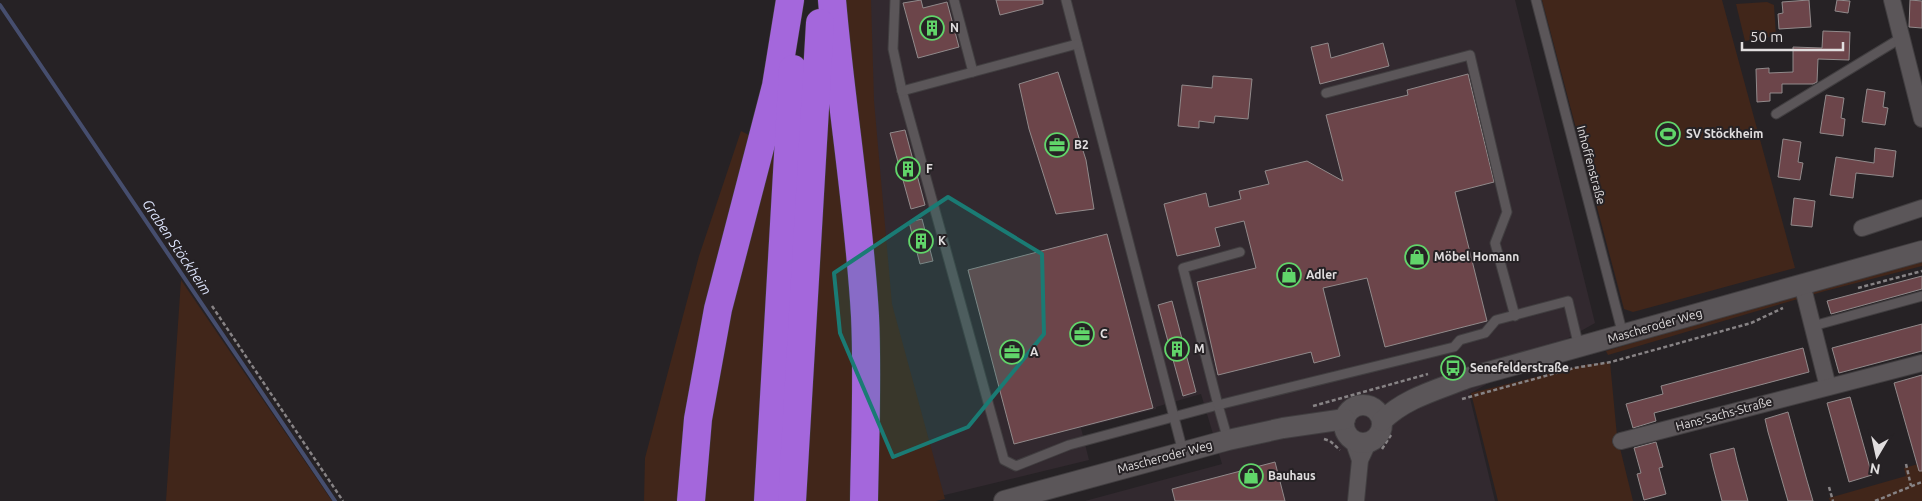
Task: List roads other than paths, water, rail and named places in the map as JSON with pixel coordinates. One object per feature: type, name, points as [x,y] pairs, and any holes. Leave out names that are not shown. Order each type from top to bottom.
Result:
[{"type":"highway","points":[[691,501],[698,419],[718,309],[776,86],[790,0]]},
{"type":"highway","points":[[768,501],[797,0]]},
{"type":"highway","points":[[792,501],[821,0]]},
{"type":"highway","points":[[832,0],[839,86],[852,176],[865,315],[864,501]]},
{"type":"street","points":[[1892,0],[1922,119]]},
{"type":"street","points":[[1862,228],[1922,208]]},
{"type":"street","name":"Mascheroder Weg","points":[[1386,419],[1412,399],[1467,378],[1623,336],[1804,293],[1922,251]]},
{"type":"street","points":[[1804,293],[1828,387]]},
{"type":"street","name":"Hans-Sachs-Straße","points":[[1621,441],[1922,362]]},
{"type":"street","points":[[1350,435],[1378,438],[1386,419],[1369,406],[1357,406],[1352,409],[1350,435],[1356,501]]},
{"type":"street","name":"Mascheroder Weg","points":[[1004,501],[1228,440],[1283,428],[1350,435]]},
{"type":"lane","points":[[895,0],[893,50],[902,91],[1004,460],[1016,466],[1024,464],[1069,445],[1218,405],[1454,347],[1460,340],[1485,333],[1496,320],[1568,301],[1580,348]]},
{"type":"lane","points":[[954,0],[973,72]]},
{"type":"lane","points":[[1066,0],[1183,452]]},
{"type":"lane","name":"Inhoffenstraße","points":[[1536,0],[1623,336]]},
{"type":"lane","points":[[1776,114],[1901,38]]},
{"type":"lane","points":[[902,91],[1077,44]]},
{"type":"lane","points":[[1326,93],[1470,55],[1507,212],[1495,243],[1514,316]]},
{"type":"lane","points":[[1228,440],[1183,268],[1240,252]]},
{"type":"lane","points":[[1812,326],[1922,296]]},
{"type":"waterway","name":"Graben Stöckheim","points":[[0,5],[335,501]]},
{"type":"place","name":"N","points":[[932,28]]},
{"type":"place","name":"SV Stöckheim","points":[[1668,134]]},
{"type":"place","name":"B2","points":[[1057,145]]},
{"type":"place","name":"F","points":[[908,169]]},
{"type":"place","name":"K","points":[[921,241]]},
{"type":"place","name":"Möbel Homann","points":[[1417,257]]},
{"type":"place","name":"Adler","points":[[1289,275]]},
{"type":"place","name":"C","points":[[1082,334]]},
{"type":"place","name":"M","points":[[1177,349]]},
{"type":"place","name":"A","points":[[1012,352]]},
{"type":"place","name":"Senefelderstraße","points":[[1453,368]]},
{"type":"place","name":"Bauhaus","points":[[1251,476]]}]
